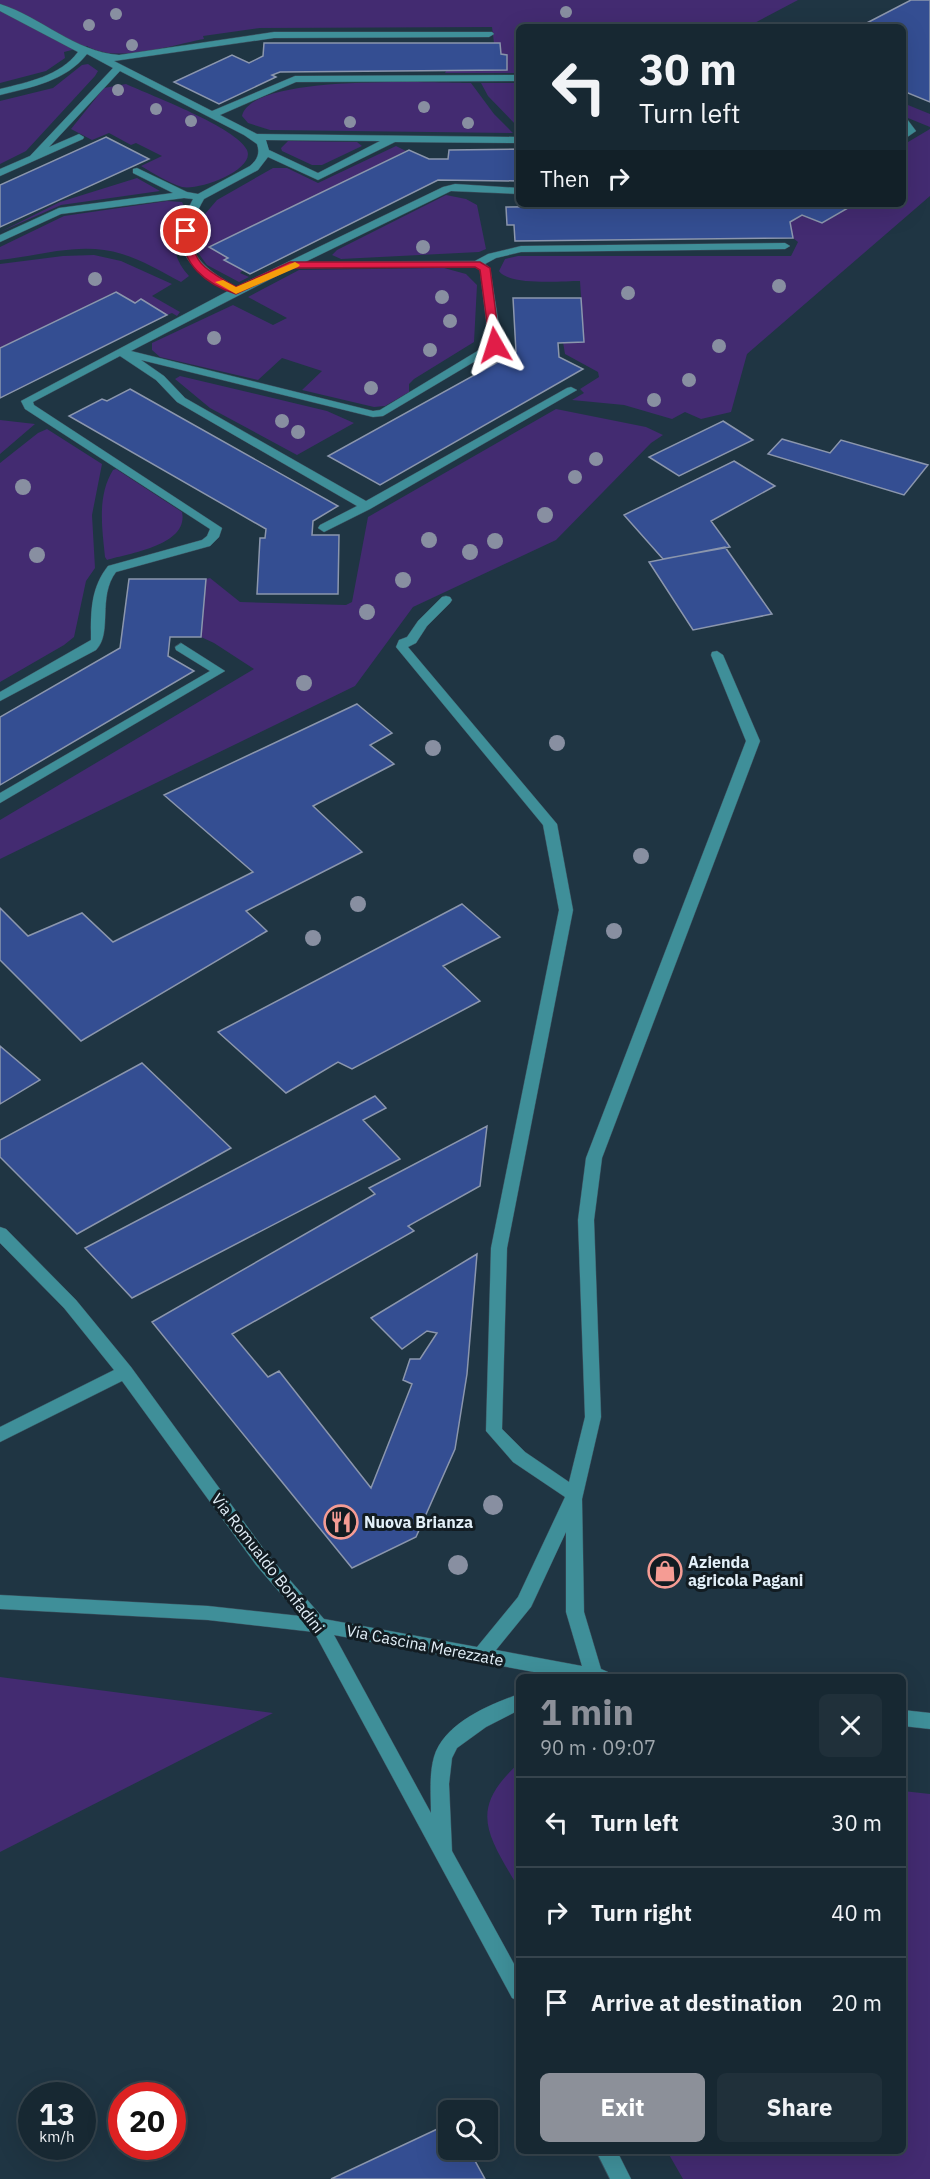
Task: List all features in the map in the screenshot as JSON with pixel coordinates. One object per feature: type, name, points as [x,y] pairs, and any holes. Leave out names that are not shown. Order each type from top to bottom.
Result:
[{"type":"street","points":[[0,7],[257,137],[262,142],[264,151],[261,162],[254,168],[200,197],[184,195],[59,211],[0,239]]},
{"type":"street","points":[[94,54],[110,58],[128,57],[274,35],[489,34]]},
{"type":"street","points":[[0,92],[49,79],[78,59],[83,52],[81,48]]},
{"type":"street","points":[[34,157],[119,67]]},
{"type":"street","points":[[213,114],[296,79],[516,78]]},
{"type":"street","points":[[0,172],[79,137]]},
{"type":"street","points":[[257,137],[516,140]]},
{"type":"street","points":[[264,151],[318,177],[394,139]]},
{"type":"street","points":[[137,171],[184,195]]},
{"type":"street","points":[[0,697],[92,647],[97,641],[100,588],[104,578],[112,569],[206,543],[213,537],[216,528],[29,407],[27,401],[236,291],[447,189],[455,187],[516,192]]},
{"type":"street","points":[[200,197],[186,231],[185,240],[189,255],[203,272],[236,291]]},
{"type":"street","points":[[477,264],[492,256],[521,249],[785,246]]},
{"type":"street","points":[[121,352],[374,414],[383,413],[495,345],[485,268],[477,264],[290,265]]},
{"type":"street","points":[[121,352],[160,378],[181,400],[366,506]]},
{"type":"street","points":[[324,528],[571,390]]},
{"type":"street","points":[[446,600],[422,624],[412,640],[403,643],[402,647],[550,824],[566,910],[499,1248],[494,1431],[532,1468],[575,1495]]},
{"type":"street","points":[[0,799],[219,671],[181,647]]},
{"type":"street","points":[[480,1656],[525,1602],[575,1495],[593,1417],[586,1220],[594,1158],[753,741],[717,655]]},
{"type":"street","name":"Via Romualdo Bonfadini","points":[[0,1233],[70,1304],[124,1372],[262,1560],[319,1625],[516,1987]]},
{"type":"street","points":[[0,1435],[124,1372]]},
{"type":"street","points":[[575,1495],[575,1612],[595,1674]]},
{"type":"street","name":"Via Cascina Merezzate","points":[[0,1602],[208,1613],[319,1625],[579,1674]]},
{"type":"street","points":[[443,1853],[440,1781],[446,1749],[467,1729],[516,1704]]},
{"type":"street","points":[[906,1718],[930,1721]]},
{"type":"street","points":[[608,2154],[621,2179]]},
{"type":"shaded area","points":[[0,0],[798,0],[753,24],[516,24],[516,73],[445,73],[446,71],[507,70],[507,55],[501,54],[500,43],[494,43],[492,27],[260,28],[203,36],[204,39],[144,52],[113,53],[87,46],[64,52],[65,58],[46,71],[0,83]]},
{"type":"shaded area","points":[[88,64],[98,71],[95,76],[26,151],[0,164],[0,101],[53,88],[82,65]]},
{"type":"shaded area","points":[[385,82],[471,83],[494,114],[513,133],[270,130],[248,123],[242,116],[253,102],[276,93],[309,87]]},
{"type":"shaded area","points":[[481,83],[516,83],[516,125],[488,96]]},
{"type":"shaded area","points":[[126,84],[211,122],[240,141],[247,150],[247,157],[243,165],[224,178],[200,186],[182,187],[141,166],[162,156],[136,143],[131,145],[109,133],[92,140],[71,129],[104,88]]},
{"type":"shaded area","points":[[906,104],[930,114],[930,127],[906,117]]},
{"type":"shaded area","points":[[930,129],[930,196],[747,354],[731,412],[701,419],[685,412],[672,419],[624,405],[572,400],[584,393],[580,389],[599,377],[598,372],[565,354],[563,342],[584,342],[580,281],[524,281],[505,276],[499,271],[505,259],[518,256],[791,256],[798,242],[793,238],[790,222],[802,215],[822,223],[850,207],[906,207],[906,143]]},
{"type":"shaded area","points":[[288,141],[357,142],[362,146],[322,165],[312,165],[282,151],[281,148]]},
{"type":"shaded area","points":[[396,146],[406,151],[210,247],[228,258],[225,260],[243,270],[240,273],[249,277],[239,282],[207,265],[196,250],[197,228],[217,200],[273,168],[287,168],[318,183]]},
{"type":"shaded area","points":[[137,178],[160,191],[61,205],[0,232],[60,202]]},
{"type":"shaded area","points":[[446,195],[466,199],[477,205],[486,249],[479,252],[341,259],[332,255],[337,250]]},
{"type":"shaded area","points":[[167,201],[182,202],[186,210],[178,227],[175,244],[178,260],[189,276],[181,282],[152,266],[107,250],[76,249],[0,260],[0,247],[64,216]]},
{"type":"shaded area","points":[[94,255],[121,261],[172,284],[152,296],[180,312],[177,316],[172,313],[167,315],[141,300],[135,303],[115,292],[0,348],[0,264],[63,256]]},
{"type":"shaded area","points":[[444,268],[466,274],[477,285],[474,342],[414,379],[409,384],[409,392],[385,406],[374,407],[302,390],[322,371],[282,358],[258,380],[160,357],[152,350],[152,343],[233,305],[273,325],[287,318],[248,297],[299,270]]},
{"type":"shaded area","points":[[180,376],[327,411],[354,423],[297,455],[210,408],[175,379]]},
{"type":"shaded area","points":[[556,409],[646,427],[663,435],[651,443],[556,540],[413,607],[355,686],[0,859],[0,820],[254,669],[201,637],[206,579],[210,578],[240,602],[346,605],[352,602],[368,517]]},
{"type":"shaded area","points":[[0,420],[35,424],[0,454]]},
{"type":"shaded area","points":[[47,429],[102,464],[92,515],[95,568],[86,581],[74,637],[0,682],[0,463],[38,433]]},
{"type":"shaded area","points":[[116,469],[182,512],[182,523],[177,532],[168,540],[156,546],[107,560],[103,535],[103,501],[108,480],[113,470]]},
{"type":"shaded area","points":[[0,1677],[273,1713],[0,1852]]},
{"type":"shaded area","points":[[516,1766],[516,1884],[499,1854],[488,1824],[488,1810],[492,1795]]},
{"type":"shaded area","points":[[906,1791],[930,1794],[930,2179],[683,2179],[669,2154],[906,2154]]},
{"type":"building","points":[[911,0],[930,0],[930,102],[906,92],[906,24],[865,24]]},
{"type":"building","points":[[264,43],[500,43],[501,54],[507,55],[507,70],[280,72],[272,75],[276,77],[219,104],[174,82],[232,55],[249,63],[263,56]]},
{"type":"building","points":[[106,137],[149,159],[0,227],[0,185]]},
{"type":"building","points":[[516,149],[516,181],[438,180],[250,274],[224,260],[228,258],[209,247],[409,150],[429,159],[448,159],[449,150]]},
{"type":"building","points":[[506,207],[850,207],[822,223],[802,215],[790,222],[793,238],[515,241],[514,225],[507,225]]},
{"type":"building","points":[[116,292],[135,303],[141,299],[167,315],[0,398],[0,348]]},
{"type":"building","points":[[513,298],[581,298],[584,342],[558,343],[559,357],[583,369],[380,485],[328,456],[516,352]]},
{"type":"building","points":[[130,389],[338,506],[313,521],[312,535],[339,535],[338,594],[257,594],[260,538],[265,538],[266,529],[69,416],[102,399],[107,401]]},
{"type":"building","points":[[723,421],[753,440],[679,476],[649,457]]},
{"type":"building","points":[[782,439],[830,453],[841,440],[928,465],[904,495],[768,454]]},
{"type":"building","points":[[734,461],[775,486],[711,521],[730,547],[663,559],[624,515]]},
{"type":"building","points":[[725,547],[772,614],[693,630],[649,562]]},
{"type":"building","points":[[129,579],[206,579],[201,637],[170,637],[168,656],[194,671],[0,785],[0,717],[120,648]]},
{"type":"building","points":[[357,704],[392,733],[370,745],[394,764],[313,806],[362,852],[246,911],[267,931],[81,1041],[0,960],[0,908],[28,936],[82,913],[113,942],[253,872],[164,795]]},
{"type":"building","points":[[462,904],[500,937],[443,966],[480,1001],[352,1069],[338,1062],[286,1093],[218,1032]]},
{"type":"building","points":[[0,1046],[40,1080],[0,1104]]},
{"type":"building","points":[[142,1063],[231,1148],[77,1234],[0,1157],[0,1140]]},
{"type":"building","points":[[375,1096],[386,1108],[363,1120],[400,1159],[132,1298],[85,1248]]},
{"type":"building","points":[[487,1126],[480,1186],[408,1226],[414,1231],[232,1334],[268,1377],[279,1371],[371,1488],[412,1384],[403,1380],[410,1359],[420,1359],[437,1333],[427,1331],[402,1349],[371,1318],[477,1254],[467,1374],[455,1449],[416,1537],[352,1568],[152,1322],[375,1194],[369,1188]]},
{"type":"building","points":[[438,2129],[438,2160],[475,2160],[485,2179],[331,2179]]},
{"type":"slow traffic","points":[[220,282],[236,291],[290,265],[295,265]]},
{"type":"place","name":"Nuova Brianza","points":[[341,1522]]},
{"type":"place","name":"Azienda agricola Pagani","points":[[665,1571]]},
{"type":"route","points":[[186,231],[186,247],[194,263],[203,272],[236,291],[290,265],[477,264],[485,268],[495,345]]}]
